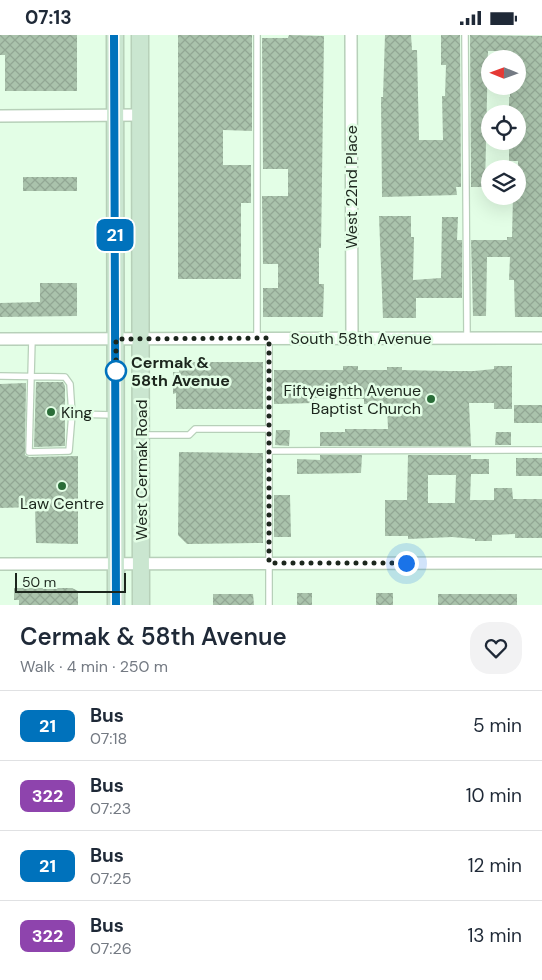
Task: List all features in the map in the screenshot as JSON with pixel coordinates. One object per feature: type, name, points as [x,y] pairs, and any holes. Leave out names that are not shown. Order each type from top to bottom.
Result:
[{"type":"main road","name":"West Cermak Road","points":[[114,35],[116,605]]},
{"type":"main road","name":"West Cermak Road","points":[[140,35],[141,605]]},
{"type":"street","name":"West 22nd Place","points":[[351,35],[352,338]]},
{"type":"street","points":[[0,116],[140,115]]},
{"type":"street","name":"South 58th Avenue","points":[[0,339],[542,338]]},
{"type":"street","points":[[0,564],[542,563]]},
{"type":"lane","points":[[257,35],[263,338],[269,429],[269,605]]},
{"type":"lane","points":[[465,35],[467,338]]},
{"type":"lane","points":[[0,376],[32,377],[65,377],[70,384],[72,414],[69,451],[29,453],[32,377],[32,339]]},
{"type":"lane","points":[[72,414],[116,415]]},
{"type":"lane","points":[[141,435],[189,435],[194,429],[269,429]]},
{"type":"lane","points":[[269,451],[542,450]]},
{"type":"building","points":[[0,35],[77,35],[77,91],[5,91],[5,55],[0,55]]},
{"type":"building","points":[[178,35],[252,35],[252,131],[223,130],[223,165],[251,165],[251,203],[241,203],[241,279],[178,279]]},
{"type":"building","points":[[289,35],[324,36],[321,248],[319,248],[319,284],[324,284],[323,317],[263,317],[263,288],[278,288],[278,264],[263,264],[262,196],[288,196],[288,169],[263,169],[262,38],[288,38]]},
{"type":"building","points":[[385,35],[411,35],[412,50],[417,50],[419,140],[443,140],[442,96],[445,96],[446,65],[441,65],[441,35],[460,35],[461,187],[456,187],[457,195],[382,197],[381,97],[383,97]]},
{"type":"building","points":[[470,35],[542,36],[542,317],[515,317],[514,280],[509,280],[510,257],[487,257],[486,316],[473,316],[471,240],[507,240],[507,237],[512,237],[513,205],[526,205],[526,160],[509,160],[509,150],[526,150],[526,105],[509,105],[509,97],[510,95],[526,95],[526,50],[481,50],[481,95],[487,95],[487,105],[481,105],[481,150],[486,150],[486,160],[481,160],[481,187],[471,187]]},
{"type":"building","points":[[23,177],[77,177],[77,191],[23,191]]},
{"type":"building","points":[[379,216],[411,216],[411,237],[414,237],[413,280],[441,278],[442,217],[458,217],[457,240],[462,240],[462,298],[416,298],[416,318],[383,318]]},
{"type":"building","points":[[40,283],[77,283],[77,316],[0,317],[0,303],[40,302]]},
{"type":"building","points":[[179,362],[263,362],[263,409],[176,409],[176,393],[173,394],[173,372],[179,372]]},
{"type":"building","points":[[343,366],[358,366],[358,370],[387,370],[387,367],[402,367],[402,370],[474,371],[494,369],[494,366],[512,366],[512,409],[494,409],[494,403],[469,403],[471,446],[320,446],[320,432],[345,432],[345,429],[388,429],[387,404],[364,404],[364,399],[314,398],[314,403],[274,404],[274,370],[343,370]]},
{"type":"building","name":"King","points":[[36,382],[63,382],[65,386],[65,446],[34,447]]},
{"type":"building","points":[[26,383],[25,455],[29,457],[78,456],[78,544],[36,543],[35,507],[0,508],[0,384]]},
{"type":"building","points":[[514,405],[542,405],[542,423],[514,423]]},
{"type":"building","points":[[276,430],[290,430],[289,446],[275,445]]},
{"type":"building","points":[[496,432],[511,432],[511,445],[495,445]]},
{"type":"building","points":[[179,452],[263,453],[263,543],[187,544],[178,535]]},
{"type":"building","points":[[320,455],[362,455],[361,473],[297,474],[297,459],[320,460]]},
{"type":"building","points":[[408,455],[471,455],[471,459],[489,459],[489,474],[471,474],[470,500],[494,500],[494,488],[512,488],[513,499],[542,499],[542,538],[515,538],[515,534],[492,535],[492,541],[475,541],[475,539],[452,537],[408,539],[408,536],[385,536],[385,500],[407,500]],"holes":[[[428,475],[456,475],[455,503],[428,503]]]},
{"type":"building","points":[[516,458],[542,458],[542,476],[516,476]]},
{"type":"building","points":[[274,495],[290,495],[291,537],[274,537]]},
{"type":"building","points":[[14,588],[72,588],[78,591],[78,605],[19,605],[19,600],[14,600]]},
{"type":"building","points":[[297,593],[312,593],[312,605],[297,605]]},
{"type":"building","points":[[376,593],[393,593],[393,605],[376,605]]},
{"type":"building","points":[[213,594],[253,594],[254,605],[213,605]]},
{"type":"building","points":[[438,594],[517,594],[517,605],[438,605]]},
{"type":"bus line","name":"21","points":[[114,35],[116,605]]},
{"type":"place","name":"Cermak & 58th Avenue","points":[[116,371]]},
{"type":"place","name":"Fiftyeighth Avenue Baptist Church","points":[[431,399]]},
{"type":"place","name":"King","points":[[51,412]]},
{"type":"place","name":"Law Centre","points":[[62,486]]},
{"type":"route","points":[[116,371],[116,379],[116,339],[269,338],[269,563],[406,563]]}]
